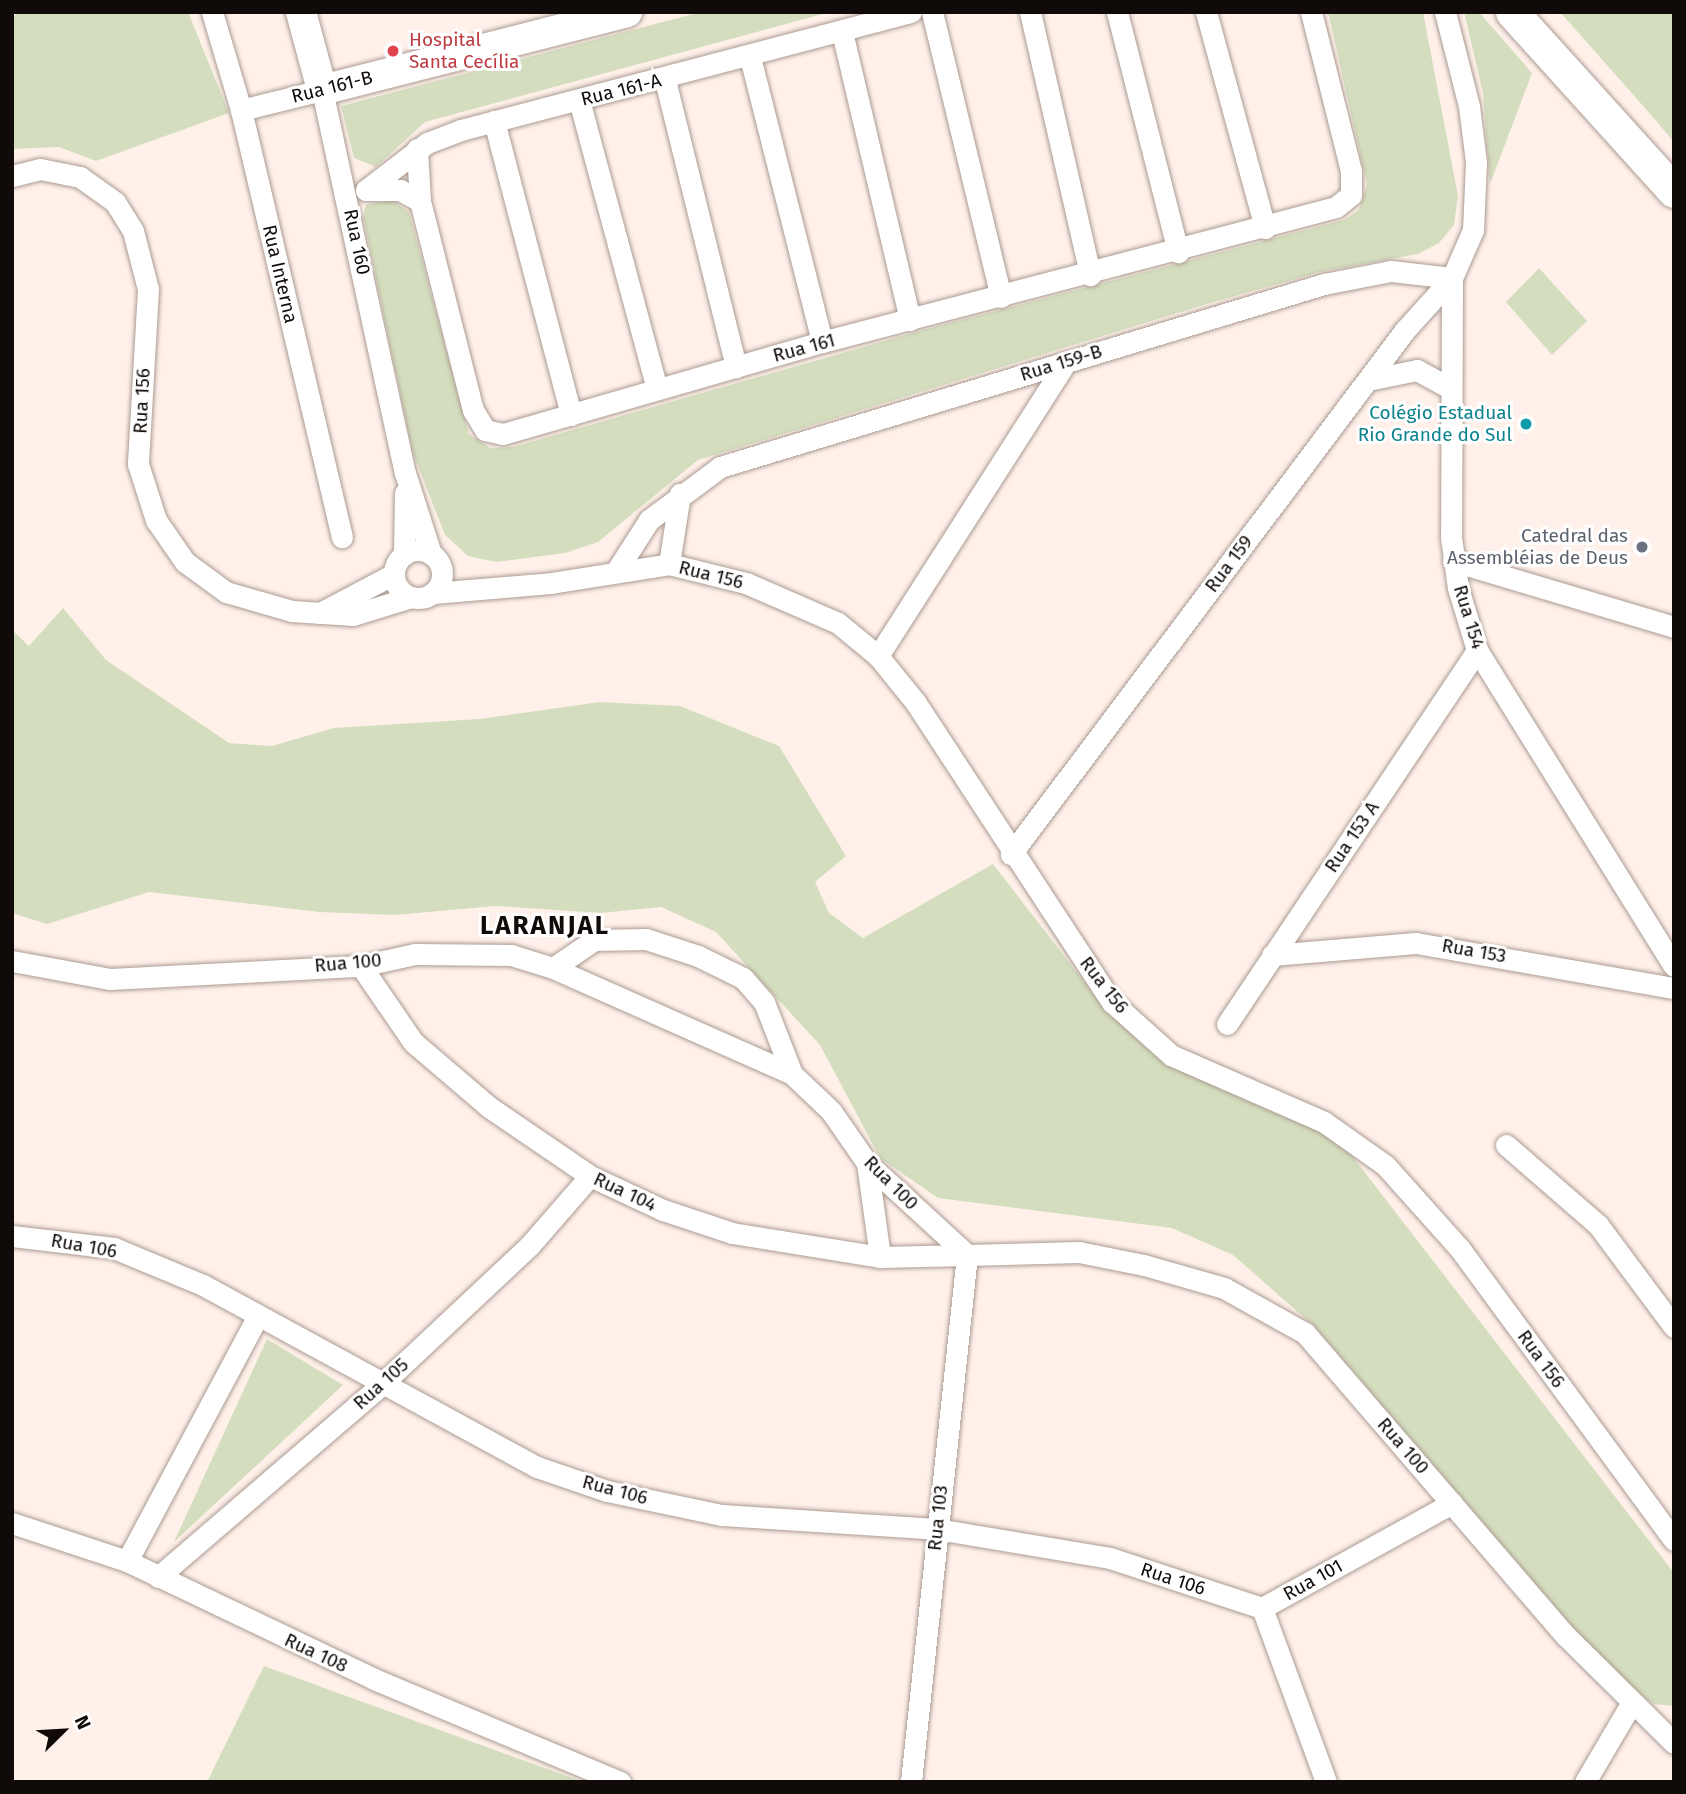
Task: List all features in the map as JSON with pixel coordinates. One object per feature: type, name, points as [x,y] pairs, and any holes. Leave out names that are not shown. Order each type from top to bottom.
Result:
[{"type":"main road","points":[[1512,12],[1674,191]]},
{"type":"street","name":"Rua Interna","points":[[212,12],[241,110],[342,537]]},
{"type":"street","name":"Rua 160","points":[[301,12],[322,90],[356,192],[405,473],[435,560]]},
{"type":"street","name":"Rua 161-B","points":[[241,110],[627,12]]},
{"type":"street","name":"Rua 161-A","points":[[356,192],[417,149],[494,121],[665,80],[911,12]]},
{"type":"street","points":[[932,12],[1002,297]]},
{"type":"street","points":[[1030,12],[1090,275]]},
{"type":"street","points":[[1116,12],[1178,252]]},
{"type":"street","points":[[1206,12],[1265,228]]},
{"type":"street","name":"Rua 161","points":[[417,149],[420,201],[478,421],[485,430],[503,434],[822,342],[1178,252],[1336,207],[1351,195],[1351,171],[1311,12]]},
{"type":"street","name":"Rua 154","points":[[1445,12],[1464,82],[1476,162],[1473,230],[1452,278],[1453,561],[1477,650],[1674,966]]},
{"type":"street","points":[[842,32],[910,320]]},
{"type":"street","points":[[750,57],[822,342]]},
{"type":"street","points":[[665,80],[736,366]]},
{"type":"street","points":[[579,100],[657,389]]},
{"type":"street","points":[[494,121],[571,415]]},
{"type":"street","name":"Rua 156","points":[[12,176],[40,169],[80,177],[115,202],[133,231],[148,289],[138,464],[156,520],[185,562],[226,592],[318,614],[353,615],[411,597]]},
{"type":"street","points":[[356,192],[400,190],[420,201]]},
{"type":"street","name":"Rua 159-B","points":[[617,570],[649,520],[680,494],[720,467],[1066,362],[1209,315],[1346,279],[1424,271],[1452,278]]},
{"type":"street","name":"Rua 159","points":[[1011,854],[1368,380],[1452,278]]},
{"type":"street","points":[[878,656],[1066,362]]},
{"type":"street","points":[[1368,380],[1417,370],[1451,388]]},
{"type":"street","name":"Rua 160","points":[[404,555],[405,473]]},
{"type":"street","points":[[669,564],[680,494]]},
{"type":"street","points":[[318,614],[394,575],[404,555],[416,550],[490,589]]},
{"type":"street","points":[[394,575],[398,589],[411,597],[433,593],[441,580],[435,560]]},
{"type":"street","points":[[1453,561],[1674,627]]},
{"type":"street","name":"Rua 156","points":[[433,593],[490,589],[669,564],[794,601],[838,623],[878,656],[916,703],[1011,854],[1112,1002],[1171,1055],[1324,1122],[1385,1165],[1460,1249],[1674,1539]]},
{"type":"street","name":"Rua 153 A","points":[[1227,1024],[1477,650]]},
{"type":"street","name":"Rua 100","points":[[12,961],[110,979],[361,966],[415,954],[510,955],[553,968],[594,940],[646,939],[698,956],[743,978],[764,1002],[792,1074],[831,1111],[867,1163],[967,1255],[1079,1252],[1224,1288],[1305,1333],[1631,1704],[1674,1743]]},
{"type":"street","name":"Rua 153","points":[[1272,955],[1416,943],[1674,988]]},
{"type":"street","name":"Rua 104","points":[[361,966],[413,1042],[489,1107],[590,1176],[663,1210],[732,1233],[880,1257],[967,1255]]},
{"type":"street","points":[[553,968],[792,1074]]},
{"type":"street","points":[[1506,1145],[1598,1225],[1674,1327]]},
{"type":"street","points":[[867,1163],[880,1257]]},
{"type":"street","name":"Rua 105","points":[[158,1577],[381,1385],[530,1245],[590,1176]]},
{"type":"street","name":"Rua 106","points":[[12,1236],[114,1248],[203,1285],[381,1385],[537,1467],[607,1491],[722,1515],[937,1529],[1110,1558],[1262,1608]]},
{"type":"street","name":"Rua 103","points":[[911,1782],[967,1255]]},
{"type":"street","points":[[127,1561],[258,1317]]},
{"type":"street","name":"Rua 101","points":[[1326,1782],[1262,1608],[1452,1503]]},
{"type":"street","name":"Rua 108","points":[[12,1523],[127,1561],[374,1679],[620,1782]]},
{"type":"street","points":[[1585,1782],[1631,1704]]},
{"type":"green space","points":[[23,12],[188,12],[229,113],[96,161],[59,147],[12,149],[12,16]]},
{"type":"green space","points":[[701,12],[830,12],[425,122],[376,167],[354,158],[341,106]]},
{"type":"green space","points":[[1328,12],[1423,12],[1458,196],[1454,225],[1439,243],[1418,254],[1320,272],[1207,304],[698,460],[598,542],[565,553],[496,562],[468,556],[445,535],[412,450],[363,216],[366,205],[392,200],[409,212],[469,434],[490,448],[513,447],[916,332],[1344,220],[1359,210],[1367,184]]},
{"type":"green space","points":[[1464,12],[1479,12],[1532,73],[1490,184],[1483,93]]},
{"type":"green space","points":[[1560,12],[1673,12],[1674,142],[1645,108]]},
{"type":"green space","points":[[1539,268],[1587,321],[1552,355],[1506,302]]},
{"type":"green space","points":[[63,608],[106,660],[229,743],[272,746],[334,728],[479,719],[600,702],[680,706],[779,746],[846,856],[815,882],[829,913],[863,938],[993,864],[1110,1015],[1166,1065],[1259,1096],[1336,1135],[1674,1573],[1674,1706],[1654,1704],[1617,1679],[1316,1328],[1233,1255],[1172,1228],[938,1198],[880,1158],[820,1045],[716,932],[661,907],[601,913],[495,906],[394,915],[319,912],[149,892],[47,924],[12,913],[12,630],[29,646]]},
{"type":"green space","points":[[267,1339],[343,1385],[174,1542]]},
{"type":"green space","points":[[264,1666],[583,1782],[207,1782]]},
{"type":"place","name":"Hospital Santa Cecília","points":[[393,51]]},
{"type":"place","name":"Colégio Estadual Rio Grande do Sul","points":[[1526,424]]},
{"type":"place","name":"Catedral das Assembléias de Deus","points":[[1642,547]]},
{"type":"district","name":"LARANJAL","points":[[545,926]]}]
